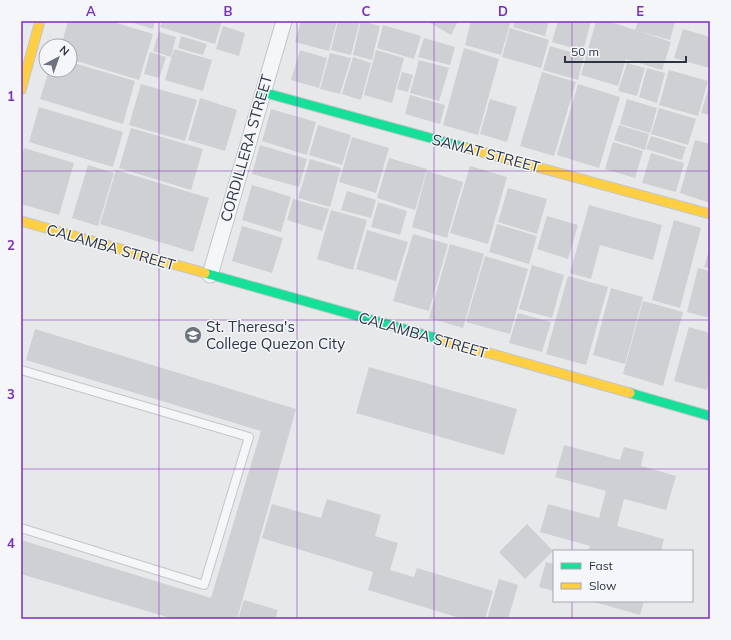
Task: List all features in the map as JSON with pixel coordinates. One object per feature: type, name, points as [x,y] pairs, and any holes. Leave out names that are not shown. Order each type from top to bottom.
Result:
[{"type":"street","points":[[21,90],[40,21]]},
{"type":"street","name":"CORDILLERA STREET","points":[[210,275],[262,92],[284,21]]},
{"type":"street","name":"SAMAT STREET","points":[[262,92],[710,214]]},
{"type":"street","name":"CALAMBA STREET","points":[[21,222],[710,416]]},
{"type":"lane","points":[[21,370],[249,437],[204,585],[21,528]]},
{"type":"building","points":[[68,21],[110,21],[153,34],[139,80],[78,61],[78,38],[63,38]]},
{"type":"building","points":[[127,21],[155,21],[153,29]]},
{"type":"building","points":[[162,21],[222,21],[215,44],[160,27]]},
{"type":"building","points":[[301,21],[337,21],[329,51],[295,42]]},
{"type":"building","points":[[338,21],[360,21],[351,55],[331,50]]},
{"type":"building","points":[[361,21],[380,26],[372,60],[353,55]]},
{"type":"building","points":[[427,21],[458,21],[451,35]]},
{"type":"building","points":[[471,21],[511,21],[501,55],[465,45]]},
{"type":"building","points":[[515,21],[549,21],[545,36],[513,27]]},
{"type":"building","points":[[558,21],[591,21],[583,51],[552,42]]},
{"type":"building","points":[[596,21],[608,21],[671,42],[662,70],[626,59],[618,86],[581,75]]},
{"type":"building","points":[[638,21],[675,22],[670,40],[635,30]]},
{"type":"building","points":[[383,25],[421,36],[414,59],[377,48]]},
{"type":"building","points":[[223,26],[245,33],[239,56],[216,49]]},
{"type":"building","points":[[510,28],[549,40],[541,68],[502,57]]},
{"type":"building","points":[[683,29],[710,37],[709,68],[674,58]]},
{"type":"building","points":[[159,32],[176,37],[171,57],[153,51]]},
{"type":"building","points":[[181,36],[207,44],[203,55],[178,48]]},
{"type":"building","points":[[424,38],[455,47],[450,65],[418,57]]},
{"type":"building","points":[[550,46],[584,56],[578,80],[543,70]]},
{"type":"building","points":[[464,48],[499,59],[478,135],[443,125]]},
{"type":"building","points":[[174,49],[212,60],[203,91],[165,80]]},
{"type":"building","points":[[300,50],[327,58],[319,88],[291,80]]},
{"type":"building","points":[[376,50],[404,58],[392,103],[364,95]]},
{"type":"building","points":[[150,52],[166,57],[159,78],[144,74]]},
{"type":"building","points":[[330,53],[351,58],[340,94],[320,89]]},
{"type":"building","points":[[353,57],[371,63],[361,100],[342,94]]},
{"type":"building","points":[[419,60],[449,68],[439,101],[410,93]]},
{"type":"building","points":[[627,63],[645,68],[637,96],[618,91]]},
{"type":"building","points":[[78,64],[135,81],[123,124],[40,99],[47,78],[78,78]]},
{"type":"building","points":[[647,68],[665,73],[657,103],[639,97]]},
{"type":"building","points":[[669,70],[708,81],[698,116],[659,105]]},
{"type":"building","points":[[402,72],[413,75],[408,92],[397,89]]},
{"type":"building","points":[[542,72],[576,82],[554,156],[520,146]]},
{"type":"building","points":[[141,84],[197,100],[185,141],[129,125]]},
{"type":"building","points":[[578,84],[620,97],[599,168],[557,155]]},
{"type":"building","points":[[710,84],[710,115],[701,113]]},
{"type":"building","points":[[410,95],[445,105],[440,124],[405,114]]},
{"type":"building","points":[[200,98],[237,110],[225,151],[188,140]]},
{"type":"building","points":[[490,99],[517,107],[507,142],[480,134]]},
{"type":"building","points":[[627,99],[657,108],[650,133],[620,124]]},
{"type":"building","points":[[39,107],[123,132],[113,167],[29,142]]},
{"type":"building","points":[[659,108],[696,119],[688,145],[651,134]]},
{"type":"building","points":[[271,109],[316,122],[307,155],[262,141]]},
{"type":"building","points":[[318,125],[351,135],[342,165],[309,155]]},
{"type":"building","points":[[619,125],[649,134],[645,150],[614,140]]},
{"type":"building","points":[[131,128],[203,149],[191,190],[119,168]]},
{"type":"building","points":[[651,136],[686,147],[682,160],[646,149]]},
{"type":"building","points":[[352,137],[389,148],[376,193],[339,182]]},
{"type":"building","points":[[695,140],[710,144],[710,203],[680,193]]},
{"type":"building","points":[[613,142],[643,151],[635,178],[605,169]]},
{"type":"building","points":[[260,145],[307,159],[299,187],[252,174]]},
{"type":"building","points":[[24,148],[74,163],[59,215],[21,204],[21,158]]},
{"type":"building","points":[[651,153],[684,163],[676,192],[642,183]]},
{"type":"building","points":[[389,158],[427,169],[415,210],[377,198]]},
{"type":"building","points":[[310,159],[341,168],[330,207],[298,198]]},
{"type":"building","points":[[88,165],[114,173],[98,226],[72,218]]},
{"type":"building","points":[[470,166],[507,177],[488,244],[450,233]]},
{"type":"building","points":[[116,170],[209,198],[193,252],[100,224]]},
{"type":"building","points":[[427,171],[463,182],[447,238],[412,227]]},
{"type":"building","points":[[252,185],[291,197],[281,232],[242,220]]},
{"type":"building","points":[[508,188],[547,199],[537,234],[498,222]]},
{"type":"building","points":[[347,191],[376,200],[371,218],[341,210]]},
{"type":"building","points":[[293,199],[329,209],[322,231],[287,220]]},
{"type":"building","points":[[378,202],[407,211],[400,235],[371,227]]},
{"type":"building","points":[[589,205],[662,225],[653,260],[600,245],[591,279],[570,273]]},
{"type":"building","points":[[331,210],[367,220],[353,270],[317,259]]},
{"type":"building","points":[[547,216],[578,225],[568,259],[537,249]]},
{"type":"building","points":[[674,220],[701,228],[680,308],[652,300]]},
{"type":"building","points":[[497,224],[537,236],[529,264],[489,252]]},
{"type":"building","points":[[242,226],[283,238],[272,273],[232,261]]},
{"type":"building","points":[[367,230],[408,242],[396,281],[356,269]]},
{"type":"building","points":[[413,234],[448,244],[429,311],[393,301]]},
{"type":"building","points":[[450,244],[484,254],[463,328],[429,318]]},
{"type":"building","points":[[710,247],[710,269],[704,267]]},
{"type":"building","points":[[485,256],[528,269],[510,334],[466,322]]},
{"type":"building","points":[[532,265],[564,275],[552,318],[519,309]]},
{"type":"building","points":[[698,268],[710,271],[710,318],[687,312]]},
{"type":"building","points":[[568,276],[608,287],[586,365],[546,354]]},
{"type":"building","points":[[611,288],[643,297],[625,364],[593,355]]},
{"type":"building","points":[[643,301],[683,312],[663,386],[623,374]]},
{"type":"building","points":[[518,313],[551,322],[542,352],[509,343]]},
{"type":"building","points":[[689,327],[710,333],[710,379],[707,390],[674,381]]},
{"type":"building","points":[[35,329],[296,409],[237,619],[174,619],[21,574],[21,540],[211,598],[261,431],[26,360]]},
{"type":"building","points":[[369,367],[517,409],[504,455],[356,413]]},
{"type":"building","points":[[564,445],[620,460],[624,447],[644,452],[641,466],[676,476],[666,510],[624,499],[617,526],[664,539],[661,550],[588,550],[590,546],[540,532],[548,504],[599,518],[606,491],[555,477]]},
{"type":"building","points":[[327,499],[381,515],[375,536],[398,543],[390,570],[414,577],[417,568],[493,591],[485,619],[463,619],[368,590],[373,572],[262,538],[272,504],[321,518]]},
{"type":"building","points":[[527,524],[553,551],[525,579],[499,552]]},
{"type":"building","points":[[546,562],[553,564],[553,591],[539,587]]},
{"type":"building","points":[[499,579],[518,585],[508,619],[487,619]]},
{"type":"building","points":[[244,600],[278,610],[275,619],[238,619]]},
{"type":"building","points":[[594,602],[644,602],[640,615]]},
{"type":"traffic: fast","points":[[262,92],[467,148]]},
{"type":"traffic: fast","points":[[205,273],[443,340]]},
{"type":"traffic: fast","points":[[630,393],[710,416]]},
{"type":"traffic: slow","points":[[21,90],[40,21]]},
{"type":"traffic: slow","points":[[467,148],[710,214]]},
{"type":"traffic: slow","points":[[21,221],[205,273]]},
{"type":"traffic: slow","points":[[443,340],[630,393]]},
{"type":"place","name":"St. Theresa's College Quezon City","points":[[193,335]]}]
